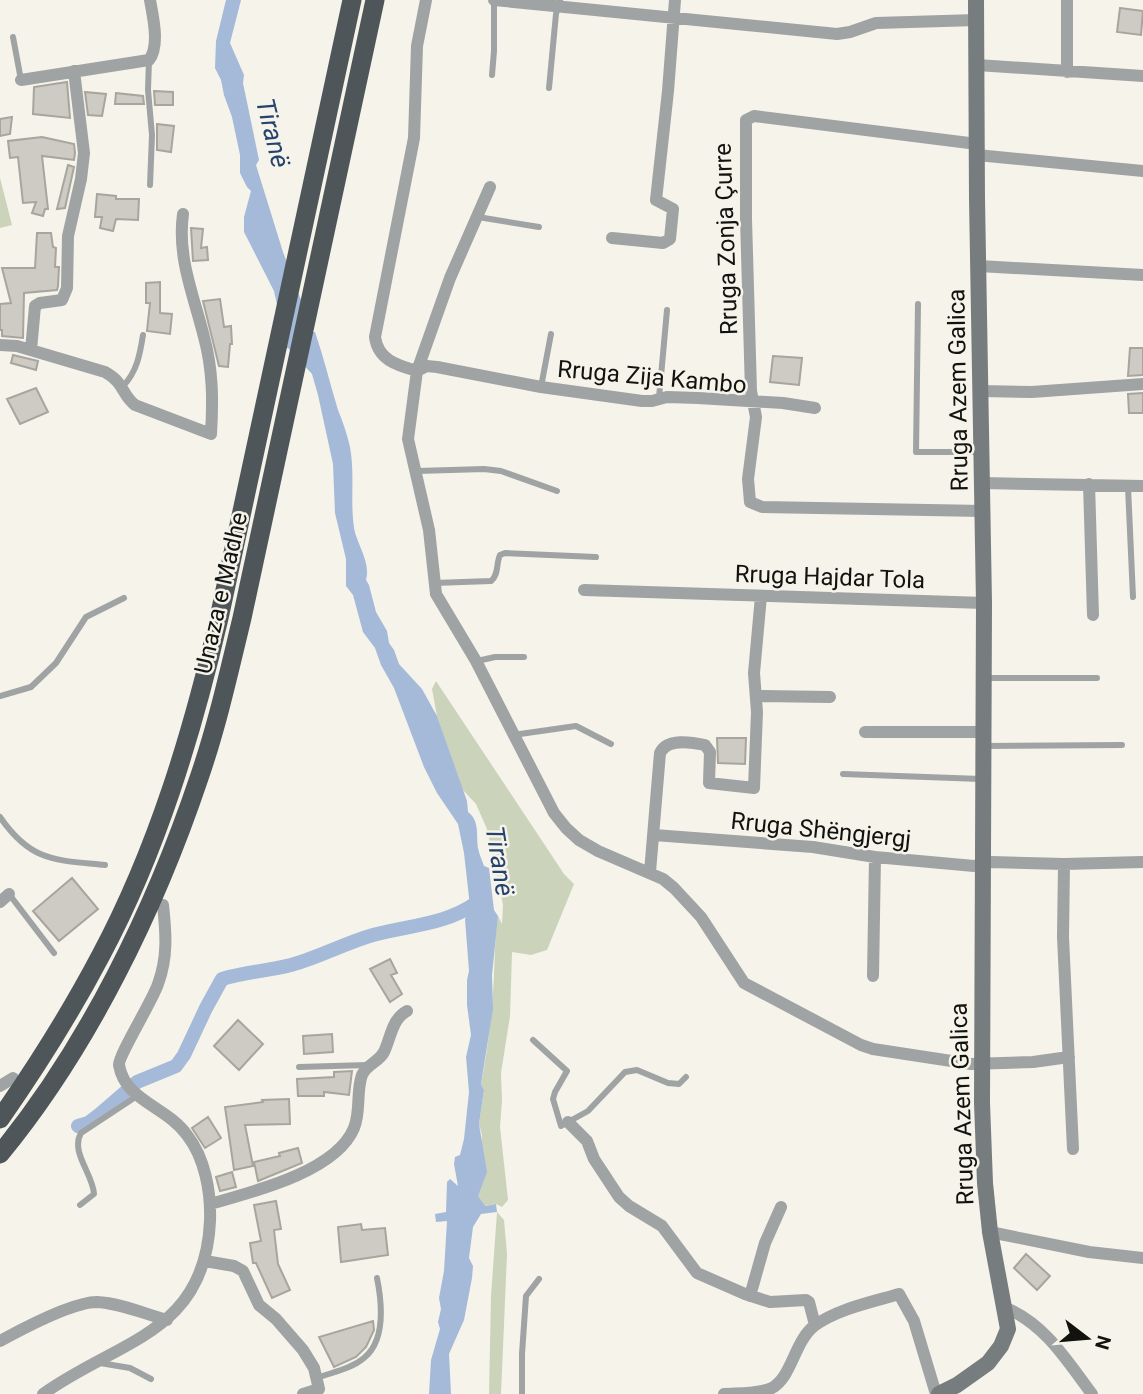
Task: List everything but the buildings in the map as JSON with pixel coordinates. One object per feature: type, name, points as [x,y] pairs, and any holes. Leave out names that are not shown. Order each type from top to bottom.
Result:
[{"type":"highway","name":"Unaza e Madhe","points":[[0,1119],[35,1067],[102,954],[145,860],[196,713],[219,618],[352,0]]},
{"type":"highway","name":"Unaza e Madhe","points":[[0,1154],[64,1063],[109,987],[153,898],[200,777],[222,702],[242,618],[375,0]]},
{"type":"highway","points":[[0,1098],[7,1082],[79,972],[132,864],[159,797],[176,776]]},
{"type":"highway","points":[[0,1171],[69,1075],[121,987],[183,852],[194,821],[200,777]]},
{"type":"main road","name":"Rruga Azem Galica","points":[[938,1394],[977,1372],[1002,1346],[1008,1329],[990,1232],[981,1064],[984,603],[976,0]]},
{"type":"street","points":[[21,80],[149,60],[154,54],[150,0]]},
{"type":"street","points":[[417,371],[399,366],[381,355],[375,338],[414,138],[417,46],[426,0]]},
{"type":"street","points":[[494,0],[559,3],[673,19],[837,34],[876,23],[977,20]]},
{"type":"street","points":[[612,238],[663,243],[670,239],[673,209],[656,200],[675,0]]},
{"type":"street","points":[[1067,0],[1067,72]]},
{"type":"street","points":[[977,65],[1143,76]]},
{"type":"street","points":[[31,349],[35,306],[62,300],[67,288],[68,236],[84,153],[74,71]]},
{"type":"street","name":"Rruga Zonja Çurre","points":[[754,403],[751,391],[746,219],[746,120],[754,116],[799,120],[977,149]]},
{"type":"street","points":[[977,149],[1143,171]]},
{"type":"street","points":[[490,187],[450,278],[417,371],[408,439],[429,530],[434,583],[440,601],[475,661],[544,797],[566,828],[579,840],[598,851],[663,878],[692,908],[744,983],[861,1045],[921,1057],[981,1064],[1069,1057]]},
{"type":"street","points":[[0,345],[31,349],[105,372],[123,386],[129,401],[135,405],[211,434],[213,378],[186,271],[181,229],[183,215]]},
{"type":"street","points":[[979,266],[1143,275]]},
{"type":"street","name":"Rruga Zija Kambo","points":[[417,371],[427,366],[437,367],[541,387],[642,401],[698,398],[754,403],[757,417],[748,497],[755,506],[983,511]]},
{"type":"street","points":[[981,391],[1032,392],[1143,384]]},
{"type":"street","points":[[754,403],[783,403],[814,408]]},
{"type":"street","points":[[982,483],[1143,486]]},
{"type":"street","points":[[1089,484],[1093,615]]},
{"type":"street","name":"Rruga Hajdar Tola","points":[[584,590],[984,603]]},
{"type":"street","points":[[650,872],[660,753],[667,744],[705,745],[710,752],[709,783],[754,788],[757,712],[754,673],[761,596]]},
{"type":"street","points":[[756,696],[830,697]]},
{"type":"street","points":[[865,732],[984,739]]},
{"type":"street","name":"Rruga Shëngjergj","points":[[654,835],[813,848],[953,865],[974,866],[991,862],[1143,862]]},
{"type":"street","points":[[873,976],[875,857]]},
{"type":"street","points":[[1064,864],[1063,937],[1073,1149]]},
{"type":"street","points":[[43,1394],[132,1344],[167,1320],[187,1298],[205,1261],[210,1204],[202,1165],[188,1136],[164,1112],[131,1089],[118,1060],[152,1000],[164,967],[166,939],[163,905]]},
{"type":"street","points":[[210,1204],[288,1180],[322,1162],[336,1150],[353,1131],[362,1077],[370,1065],[380,1059],[396,1020],[407,1011]]},
{"type":"street","points":[[568,1122],[587,1141],[594,1159],[619,1196],[629,1206],[662,1226],[697,1273],[770,1303],[806,1300],[809,1302],[815,1325]]},
{"type":"street","points":[[750,1296],[765,1243],[781,1208]]},
{"type":"street","points":[[990,1232],[1089,1252],[1143,1258]]},
{"type":"street","points":[[205,1261],[234,1266],[243,1271],[259,1305],[276,1319],[303,1350],[319,1388],[303,1394]]},
{"type":"street","points":[[724,1394],[763,1391],[773,1387],[785,1373],[801,1341],[815,1325],[858,1306],[899,1294],[914,1321],[938,1394]]},
{"type":"street","points":[[0,1341],[68,1309],[88,1303],[108,1304],[167,1320]]},
{"type":"street","points":[[1006,1308],[1035,1324],[1092,1394]]},
{"type":"lane","points":[[492,75],[494,0]]},
{"type":"lane","points":[[549,88],[559,3]]},
{"type":"lane","points":[[13,37],[21,80]]},
{"type":"lane","points":[[149,60],[148,90],[152,135],[150,185]]},
{"type":"lane","points":[[478,217],[539,227]]},
{"type":"lane","points":[[918,304],[916,452],[982,452]]},
{"type":"lane","points":[[659,399],[667,310]]},
{"type":"lane","points":[[541,387],[551,334]]},
{"type":"lane","points":[[123,386],[136,365],[143,335]]},
{"type":"lane","points":[[415,471],[501,471],[557,491]]},
{"type":"lane","points":[[1128,486],[1133,597]]},
{"type":"lane","points":[[434,583],[491,581],[496,574],[500,555],[505,553],[596,557]]},
{"type":"lane","points":[[0,696],[31,687],[56,663],[86,617],[124,598]]},
{"type":"lane","points":[[475,661],[495,657],[524,657]]},
{"type":"lane","points":[[984,678],[1097,678]]},
{"type":"lane","points":[[513,735],[576,726],[611,744]]},
{"type":"lane","points":[[984,739],[1122,746]]},
{"type":"lane","points":[[843,774],[984,779]]},
{"type":"lane","points":[[0,817],[16,838],[39,855],[105,865]]},
{"type":"lane","points":[[5,898],[54,953]]},
{"type":"lane","points":[[533,1040],[567,1071],[553,1099],[561,1126],[588,1111],[625,1072],[637,1070],[668,1083],[679,1084],[686,1077]]},
{"type":"lane","points":[[299,1066],[356,1063],[370,1065]]},
{"type":"lane","points":[[80,1205],[94,1194],[94,1186],[79,1153],[77,1139],[131,1089]]},
{"type":"lane","points":[[317,1378],[349,1367],[371,1352],[381,1318],[377,1278]]},
{"type":"lane","points":[[522,1394],[526,1296],[539,1279]]},
{"type":"lane","points":[[96,1362],[118,1365],[151,1379]]},
{"type":"green space","points":[[0,178],[12,225],[0,228]]},
{"type":"green space","points":[[436,681],[564,874],[574,884],[547,950],[531,955],[512,952],[510,1016],[501,1073],[500,1127],[508,1200],[502,1207],[496,1204],[484,1206],[478,1197],[482,1135],[479,1124],[484,1090],[481,1084],[491,1015],[498,916],[502,924],[503,905],[487,829],[476,804],[462,789],[437,716],[432,689]]},
{"type":"green space","points":[[497,1212],[504,1220],[507,1254],[501,1394],[489,1394],[491,1296]]},
{"type":"water","points":[[226,0],[241,0],[230,43],[244,75],[243,83],[259,160],[256,165],[283,252],[315,332],[350,447],[354,528],[367,567],[366,580],[376,612],[387,631],[389,643],[399,664],[422,689],[437,716],[467,801],[468,812],[476,824],[478,850],[484,866],[489,868],[494,910],[498,916],[492,975],[493,1009],[481,1084],[484,1090],[479,1124],[487,1172],[478,1196],[485,1206],[496,1204],[497,1212],[481,1214],[473,1227],[469,1258],[473,1266],[472,1278],[464,1320],[449,1354],[451,1394],[429,1394],[431,1360],[440,1329],[439,1298],[444,1271],[447,1221],[436,1222],[435,1214],[446,1212],[447,1182],[450,1179],[458,1186],[454,1164],[455,1157],[460,1155],[464,1139],[469,1092],[466,1057],[471,1035],[467,1005],[469,971],[465,919],[470,906],[464,853],[458,824],[437,793],[424,767],[394,688],[375,648],[363,632],[353,595],[346,586],[346,559],[335,513],[333,464],[312,374],[288,348],[279,351],[285,341],[274,291],[244,232],[244,217],[251,191],[240,173],[240,155],[232,117],[215,68],[216,41]]},
{"type":"waterway","points":[[78,1126],[88,1123],[137,1082],[176,1066],[222,979],[291,965],[373,935],[452,916],[476,903]]},
{"type":"water label","name":"Tiranë","points":[[273,133]]},
{"type":"water label","name":"Tiranë","points":[[500,861]]}]
